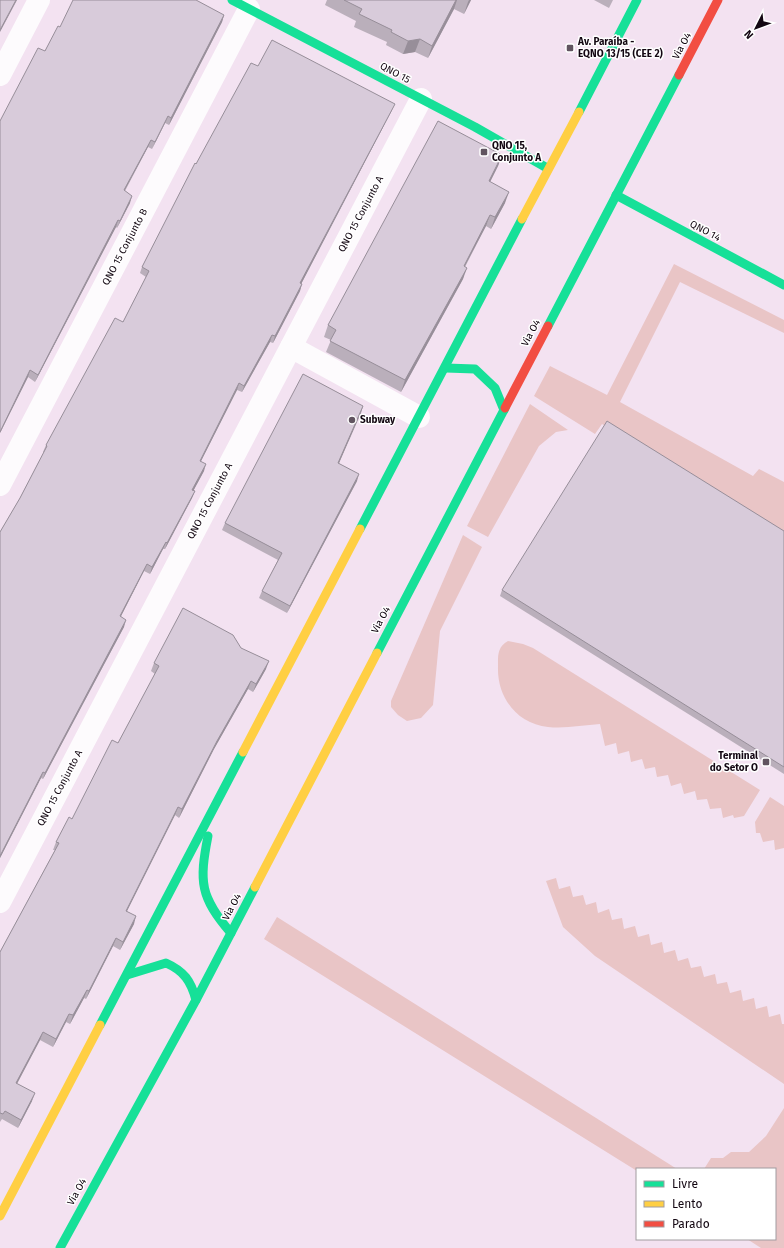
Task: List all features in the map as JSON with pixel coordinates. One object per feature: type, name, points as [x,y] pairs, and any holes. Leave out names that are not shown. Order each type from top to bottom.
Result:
[{"type":"main road","points":[[0,1216],[446,368],[548,168],[637,0]]},
{"type":"main road","name":"Via O4","points":[[60,1248],[196,1000],[718,0]]},
{"type":"main road","name":"QNO 15","points":[[241,5],[475,127],[548,168]]},
{"type":"main road","name":"QNO 14","points":[[616,195],[784,285]]},
{"type":"main road","points":[[446,368],[475,369],[494,388],[504,410]]},
{"type":"main road","points":[[213,811],[202,863],[202,890],[212,913],[231,933]]},
{"type":"main road","points":[[127,975],[166,963],[181,970],[192,984],[196,1000]]},
{"type":"street","points":[[0,75],[39,0]]},
{"type":"street","name":"QNO 15 Conjunto B","points":[[0,485],[241,5]]},
{"type":"street","name":"QNO 15 Conjunto A","points":[[0,902],[421,99]]},
{"type":"street","points":[[291,347],[419,417]]},
{"type":"shaded area","points":[[674,264],[784,320],[784,333],[680,282],[620,402],[753,476],[759,469],[784,482],[784,538],[602,424],[595,434],[534,396],[550,366],[607,395]]},
{"type":"shaded area","points":[[530,404],[568,430],[556,432],[539,446],[488,537],[467,526]]},
{"type":"shaded area","points":[[463,535],[482,547],[440,631],[433,705],[421,718],[407,721],[398,715],[391,707],[391,701]]},
{"type":"shaded area","points":[[508,641],[533,648],[760,790],[744,816],[734,818],[733,815],[723,818],[721,808],[710,809],[707,799],[697,800],[695,791],[684,794],[681,783],[671,786],[668,775],[657,777],[655,767],[645,769],[642,759],[631,762],[629,751],[618,754],[616,743],[605,746],[600,724],[548,727],[527,721],[518,715],[505,698],[501,689],[499,678],[499,652],[504,643]]},
{"type":"shaded area","points":[[770,797],[784,806],[784,848],[775,850],[774,840],[763,842],[760,833],[756,833],[755,822]]},
{"type":"shaded area","points":[[556,878],[559,889],[570,886],[573,897],[583,895],[586,905],[596,902],[598,913],[609,909],[612,920],[622,918],[624,929],[635,926],[638,937],[649,934],[651,945],[662,942],[664,953],[675,950],[678,961],[688,958],[691,968],[701,966],[704,977],[715,974],[717,984],[727,982],[730,993],[741,990],[743,1001],[754,998],[756,1009],[767,1006],[769,1017],[780,1014],[782,1024],[784,1024],[784,1084],[595,956],[563,927],[546,881]]},
{"type":"shaded area","points":[[277,917],[675,1168],[636,1168],[636,1170],[264,939]]},
{"type":"shaded area","points":[[784,1108],[784,1248],[761,1248],[749,1240],[776,1240],[776,1168],[705,1168],[711,1158],[723,1158],[731,1152],[749,1152],[766,1136]]},
{"type":"building","points":[[0,0],[16,0],[0,30]]},
{"type":"building","points":[[73,0],[196,0],[224,15],[171,118],[168,116],[155,142],[151,140],[124,190],[132,196],[120,221],[118,220],[38,375],[30,370],[0,432],[0,121],[38,48],[45,51],[58,26],[60,27]]},
{"type":"building","points":[[344,0],[456,0],[432,46],[420,39],[408,41],[391,32],[392,30],[359,14],[362,9]]},
{"type":"building","points":[[272,40],[395,104],[300,283],[302,284],[275,336],[272,335],[244,386],[239,383],[200,461],[206,464],[192,490],[195,491],[167,543],[166,542],[152,567],[147,564],[120,616],[126,620],[45,773],[43,772],[0,856],[0,532],[20,498],[47,446],[46,445],[115,318],[123,322],[149,271],[142,267],[195,163],[196,164],[251,63],[258,66]]},
{"type":"building","points":[[438,121],[502,155],[489,181],[509,192],[495,217],[490,215],[464,266],[467,268],[405,380],[330,341],[336,330],[328,325]]},
{"type":"building","points":[[303,374],[363,406],[338,463],[359,474],[290,606],[262,591],[282,553],[225,523]]},
{"type":"building","points":[[607,421],[784,531],[784,767],[502,590]]},
{"type":"building","points":[[183,608],[233,635],[241,648],[269,661],[256,684],[251,681],[217,741],[182,809],[178,807],[126,911],[136,916],[123,942],[116,938],[89,991],[87,990],[73,1015],[69,1014],[56,1039],[43,1032],[16,1083],[35,1093],[21,1120],[5,1111],[3,1114],[0,1113],[0,952],[59,843],[56,842],[69,817],[72,819],[112,740],[118,743],[159,666],[154,663]]},
{"type":"traffic: fast","points":[[232,0],[475,127],[547,168]]},
{"type":"traffic: fast","points":[[579,112],[637,0]]},
{"type":"traffic: fast","points":[[548,326],[679,75]]},
{"type":"traffic: fast","points":[[616,195],[784,285]]},
{"type":"traffic: fast","points":[[360,529],[522,219]]},
{"type":"traffic: fast","points":[[446,368],[475,369],[495,388],[504,410]]},
{"type":"traffic: fast","points":[[377,653],[505,408]]},
{"type":"traffic: fast","points":[[100,1025],[243,752]]},
{"type":"traffic: fast","points":[[208,836],[203,866],[204,888],[213,909],[231,933]]},
{"type":"traffic: fast","points":[[60,1248],[196,1000],[255,887]]},
{"type":"traffic: fast","points":[[127,975],[166,963],[178,969],[186,977],[192,987],[196,1000]]},
{"type":"traffic: slow","points":[[522,219],[579,112]]},
{"type":"traffic: slow","points":[[243,752],[360,529]]},
{"type":"traffic: slow","points":[[255,887],[377,653]]},
{"type":"traffic: slow","points":[[0,1216],[100,1025]]},
{"type":"traffic: jam","points":[[679,75],[718,0]]},
{"type":"traffic: jam","points":[[505,408],[548,326]]},
{"type":"place","name":"Av. Paraíba - EQNO 13/15 (CEE 2)","points":[[570,48]]},
{"type":"place","name":"QNO 15, Conjunto A","points":[[484,152]]},
{"type":"place","name":"Subway","points":[[352,420]]},
{"type":"place","name":"Terminal do Setor O","points":[[766,762]]}]
